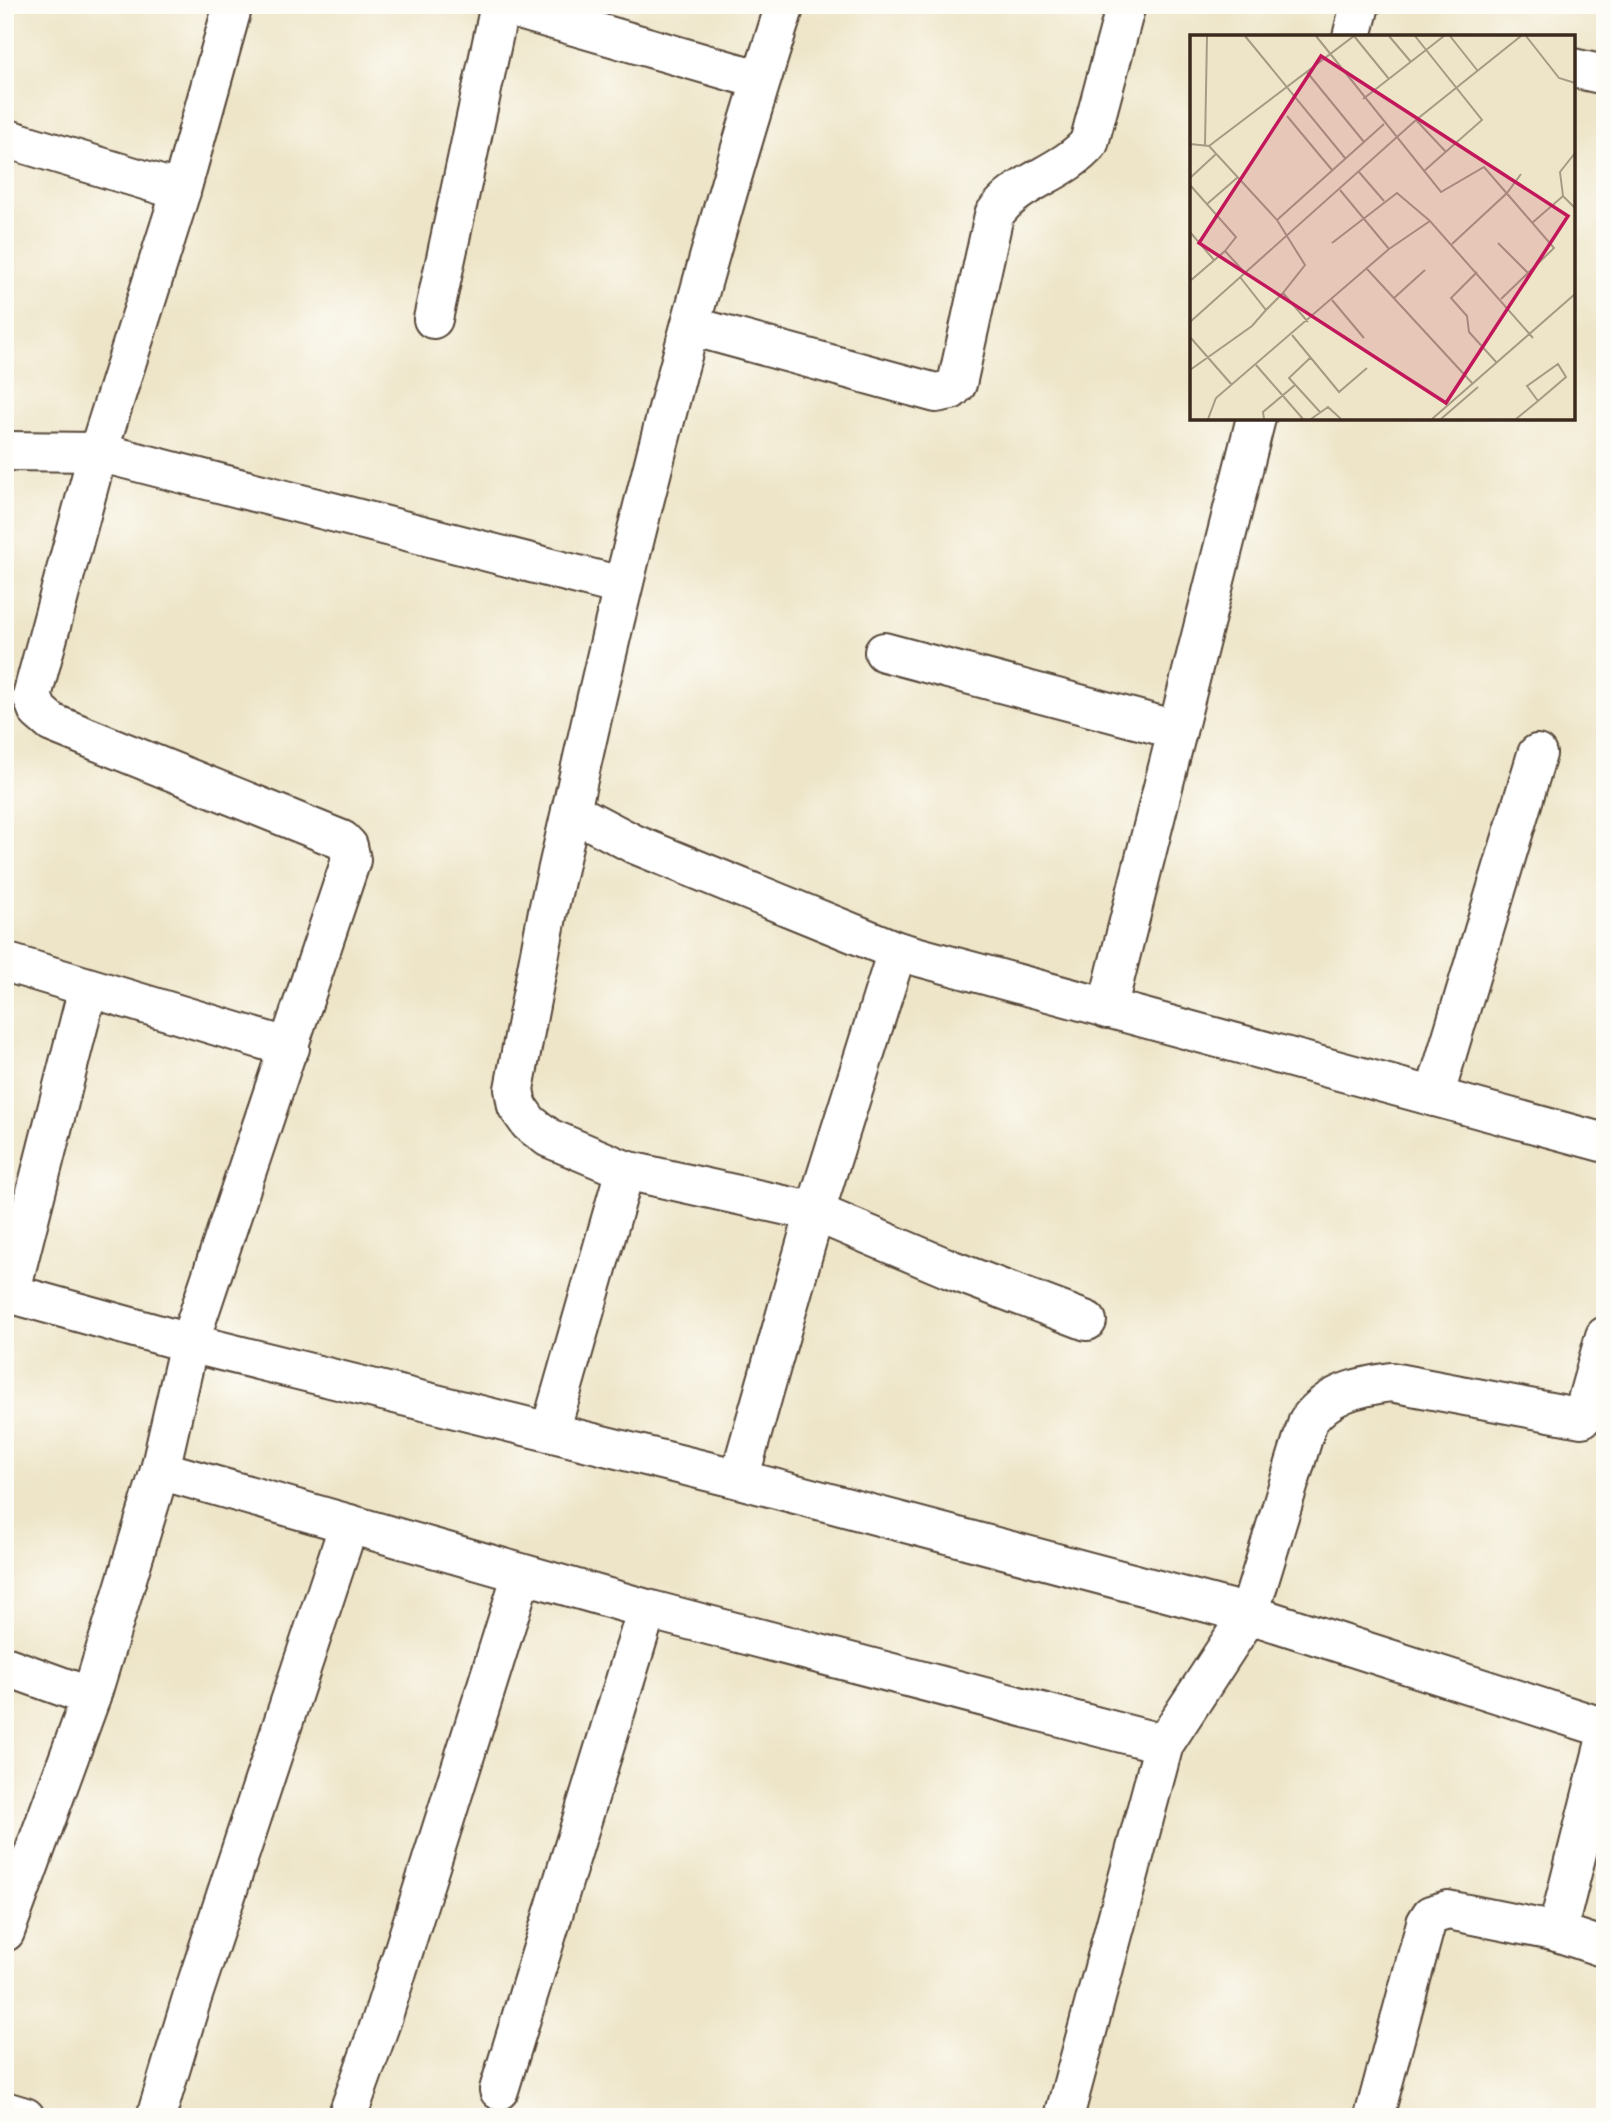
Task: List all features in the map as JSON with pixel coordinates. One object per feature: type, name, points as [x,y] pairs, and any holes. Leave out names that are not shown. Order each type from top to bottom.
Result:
[{"type":"street","points":[[5,1932],[91,1697],[160,1470],[189,1343],[351,860],[348,846],[342,840],[52,723],[38,711],[33,696],[98,452],[181,191],[233,5]]},
{"type":"street","points":[[433,319],[501,5],[761,80]]},
{"type":"street","points":[[785,5],[691,326],[621,586],[545,924],[514,1089],[517,1106],[529,1123],[549,1138],[625,1170],[815,1212],[952,1270],[1087,1321]]},
{"type":"street","points":[[691,326],[936,393],[951,390],[957,384],[994,215],[1012,196],[1073,161],[1089,143],[1126,5]]},
{"type":"street","points":[[1352,35],[1360,5]]},
{"type":"street","points":[[1575,68],[1605,75]]},
{"type":"street","points":[[5,138],[181,191]]},
{"type":"street","points":[[1107,1009],[1255,420]]},
{"type":"street","points":[[5,451],[98,452],[621,586]]},
{"type":"street","points":[[884,652],[1177,730]]},
{"type":"street","points":[[1434,1097],[1537,754]]},
{"type":"street","points":[[571,811],[635,844],[897,951],[1605,1143]]},
{"type":"street","points":[[739,1479],[815,1212],[897,951]]},
{"type":"street","points":[[5,962],[290,1048]]},
{"type":"street","points":[[88,988],[8,1293],[189,1343],[739,1479],[1249,1614],[1605,1728]]},
{"type":"street","points":[[550,1432],[625,1170]]},
{"type":"street","points":[[1064,2117],[1164,1744],[1249,1614],[1308,1421],[1328,1398],[1361,1387],[1391,1382],[1593,1421],[1605,1336]]},
{"type":"street","points":[[160,1470],[647,1609],[1164,1744]]},
{"type":"street","points":[[156,2117],[191,2001],[349,1524]]},
{"type":"street","points":[[347,2117],[382,2019],[522,1574]]},
{"type":"street","points":[[499,2090],[647,1609]]},
{"type":"street","points":[[5,1666],[91,1697]]},
{"type":"street","points":[[1556,1932],[1605,1742]]},
{"type":"street","points":[[1374,2117],[1426,1923],[1431,1915],[1448,1910],[1556,1932],[1605,1948]]},
{"type":"street","points":[[5,2111],[25,2117]]}]
